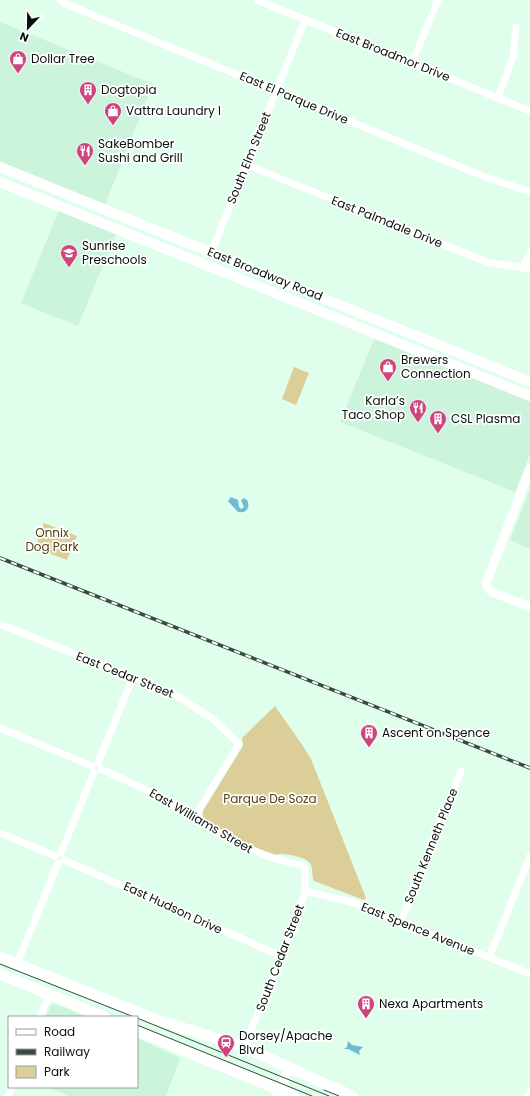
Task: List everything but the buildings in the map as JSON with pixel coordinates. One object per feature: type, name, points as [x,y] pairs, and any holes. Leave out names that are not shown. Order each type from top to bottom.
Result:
[{"type":"main road","name":"East Broadway Road","points":[[0,167],[530,382]]},
{"type":"main road","name":"East Broadway Road","points":[[0,182],[530,396]]},
{"type":"main road","points":[[48,201],[53,188]]},
{"type":"main road","points":[[206,265],[211,253]]},
{"type":"main road","points":[[379,335],[385,323]]},
{"type":"main road","points":[[0,956],[154,1019],[244,1047],[352,1096]]},
{"type":"main road","points":[[0,974],[102,1016]]},
{"type":"main road","points":[[138,1031],[278,1093],[294,1096]]},
{"type":"street","name":"East El Parque Drive","points":[[60,0],[66,4],[277,90],[302,103],[485,177],[530,192]]},
{"type":"street","name":"East Broadmor Drive","points":[[257,0],[530,111]]},
{"type":"street","points":[[412,63],[438,0]]},
{"type":"street","name":"South Elm Street","points":[[211,253],[305,20]]},
{"type":"street","points":[[498,98],[512,63],[516,27]]},
{"type":"street","name":"East Palmdale Drive","points":[[247,165],[487,262],[527,269]]},
{"type":"street","points":[[527,269],[530,252]]},
{"type":"street","points":[[530,469],[487,577],[486,583],[488,588],[530,607]]},
{"type":"street","name":"East Cedar Street","points":[[0,624],[164,689],[186,701],[213,720],[239,744],[194,818]]},
{"type":"street","points":[[17,964],[133,677]]},
{"type":"street","name":"East Williams Street","points":[[0,728],[96,767],[151,792],[247,849],[272,858],[304,866]]},
{"type":"street","name":"South Kenneth Place","points":[[401,922],[461,771]]},
{"type":"street","name":"East Hudson Drive","points":[[0,834],[60,858],[281,956]]},
{"type":"street","points":[[489,958],[530,856]]},
{"type":"street","name":"South Cedar Street","points":[[244,1047],[298,916],[305,891],[304,866]]},
{"type":"street","name":"East Spence Avenue","points":[[305,891],[352,902],[530,974]]},
{"type":"street","points":[[40,1016],[50,994]]},
{"type":"street","points":[[278,1093],[289,1068]]},
{"type":"street","points":[[528,1096],[530,1091]]},
{"type":"shaded area","points":[[0,22],[153,84],[105,205],[0,162]]},
{"type":"shaded area","name":"Sunrise Preschools","points":[[59,210],[116,234],[78,326],[21,303]]},
{"type":"shaded area","points":[[374,339],[530,401],[530,454],[515,492],[340,422]]},
{"type":"shaded area","points":[[530,490],[530,549],[510,540]]},
{"type":"shaded area","points":[[54,1004],[61,1006],[85,1016],[46,1016],[51,1005]]},
{"type":"shaded area","points":[[138,1038],[180,1059],[166,1096],[69,1096],[49,1088],[138,1088]]},
{"type":"green space","points":[[294,367],[309,373],[296,405],[282,399]]},
{"type":"green space","name":"Onnix Dog Park","points":[[44,523],[77,536],[67,560],[35,548]]},
{"type":"green space","name":"Parque De Soza","points":[[275,706],[311,759],[366,898],[364,900],[314,881],[311,864],[307,860],[287,855],[275,855],[247,845],[216,829],[203,817],[203,811],[243,746],[242,738]]},
{"type":"water","points":[[231,497],[238,500],[239,507],[241,509],[244,507],[241,500],[244,498],[247,500],[247,509],[243,512],[238,512],[228,501]]},
{"type":"water","points":[[348,1041],[352,1045],[363,1047],[359,1051],[360,1055],[348,1049],[344,1049],[347,1047]]},
{"type":"tram line","points":[[0,964],[131,1016]]},
{"type":"tram line","points":[[138,1018],[329,1096]]},
{"type":"tram line","points":[[138,1025],[312,1096]]},
{"type":"tram line","points":[[324,1090],[339,1096]]},
{"type":"railway","points":[[0,558],[530,768]]},
{"type":"place","name":"Dollar Tree","points":[[18,74]]},
{"type":"place","name":"Dogtopia","points":[[88,105]]},
{"type":"place","name":"Vattra Laundry I","points":[[113,126]]},
{"type":"place","name":"SakeBomber Sushi and Grill","points":[[85,166]]},
{"type":"place","name":"Sunrise Preschools","points":[[69,268]]},
{"type":"place","name":"Brewers Connection","points":[[388,382]]},
{"type":"place","name":"Karla’s Taco Shop","points":[[418,423]]},
{"type":"place","name":"CSL Plasma","points":[[438,434]]},
{"type":"place","name":"Ascent on Spence","points":[[369,748]]},
{"type":"place","name":"Nexa Apartments","points":[[366,1019]]},
{"type":"place","name":"Dorsey/Apache Blvd","points":[[226,1058]]}]
